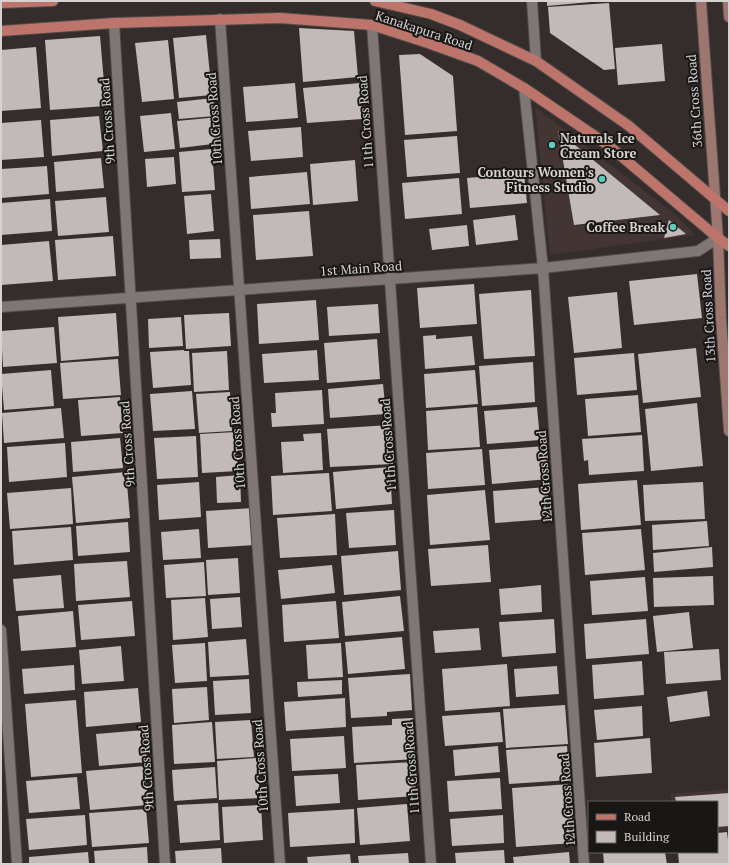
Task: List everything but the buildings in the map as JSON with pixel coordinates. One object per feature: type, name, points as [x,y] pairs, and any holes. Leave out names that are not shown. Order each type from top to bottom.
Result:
[{"type":"main road","points":[[1,3],[53,1]]},
{"type":"main road","name":"Kanakapura Road","points":[[375,1],[430,14],[460,25],[536,61],[629,126],[729,211]]},
{"type":"main road","name":"36th Cross Road","points":[[700,1],[714,199]]},
{"type":"main road","points":[[728,1],[729,17]]},
{"type":"main road","name":"Kanakapura Road","points":[[1,31],[114,23],[280,18],[372,25],[478,61],[524,88],[608,145],[729,246]]},
{"type":"main road","name":"13th Cross Road","points":[[714,199],[718,238],[720,303],[729,431]]},
{"type":"street","points":[[532,1],[536,61]]},
{"type":"street","name":"10th Cross Road","points":[[220,19],[280,864]]},
{"type":"street","name":"9th Cross Road","points":[[114,23],[165,864]]},
{"type":"street","name":"11th Cross Road","points":[[372,25],[431,864]]},
{"type":"street","name":"12th Cross Road","points":[[524,88],[543,268],[584,864]]},
{"type":"street","name":"1st Main Road","points":[[1,307],[543,268],[698,251],[718,238]]},
{"type":"street","points":[[1,630],[17,864]]},
{"type":"shaded area","points":[[535,107],[676,215],[695,235],[550,255]]},
{"type":"shaded area","points":[[729,789],[729,830],[718,831],[718,801],[671,801],[670,794]]},
{"type":"place","name":"Naturals Ice Cream Store","points":[[552,145]]},
{"type":"place","name":"Contours Women's Fitness Studio","points":[[602,179]]},
{"type":"place","name":"Coffee Break","points":[[673,227]]}]
